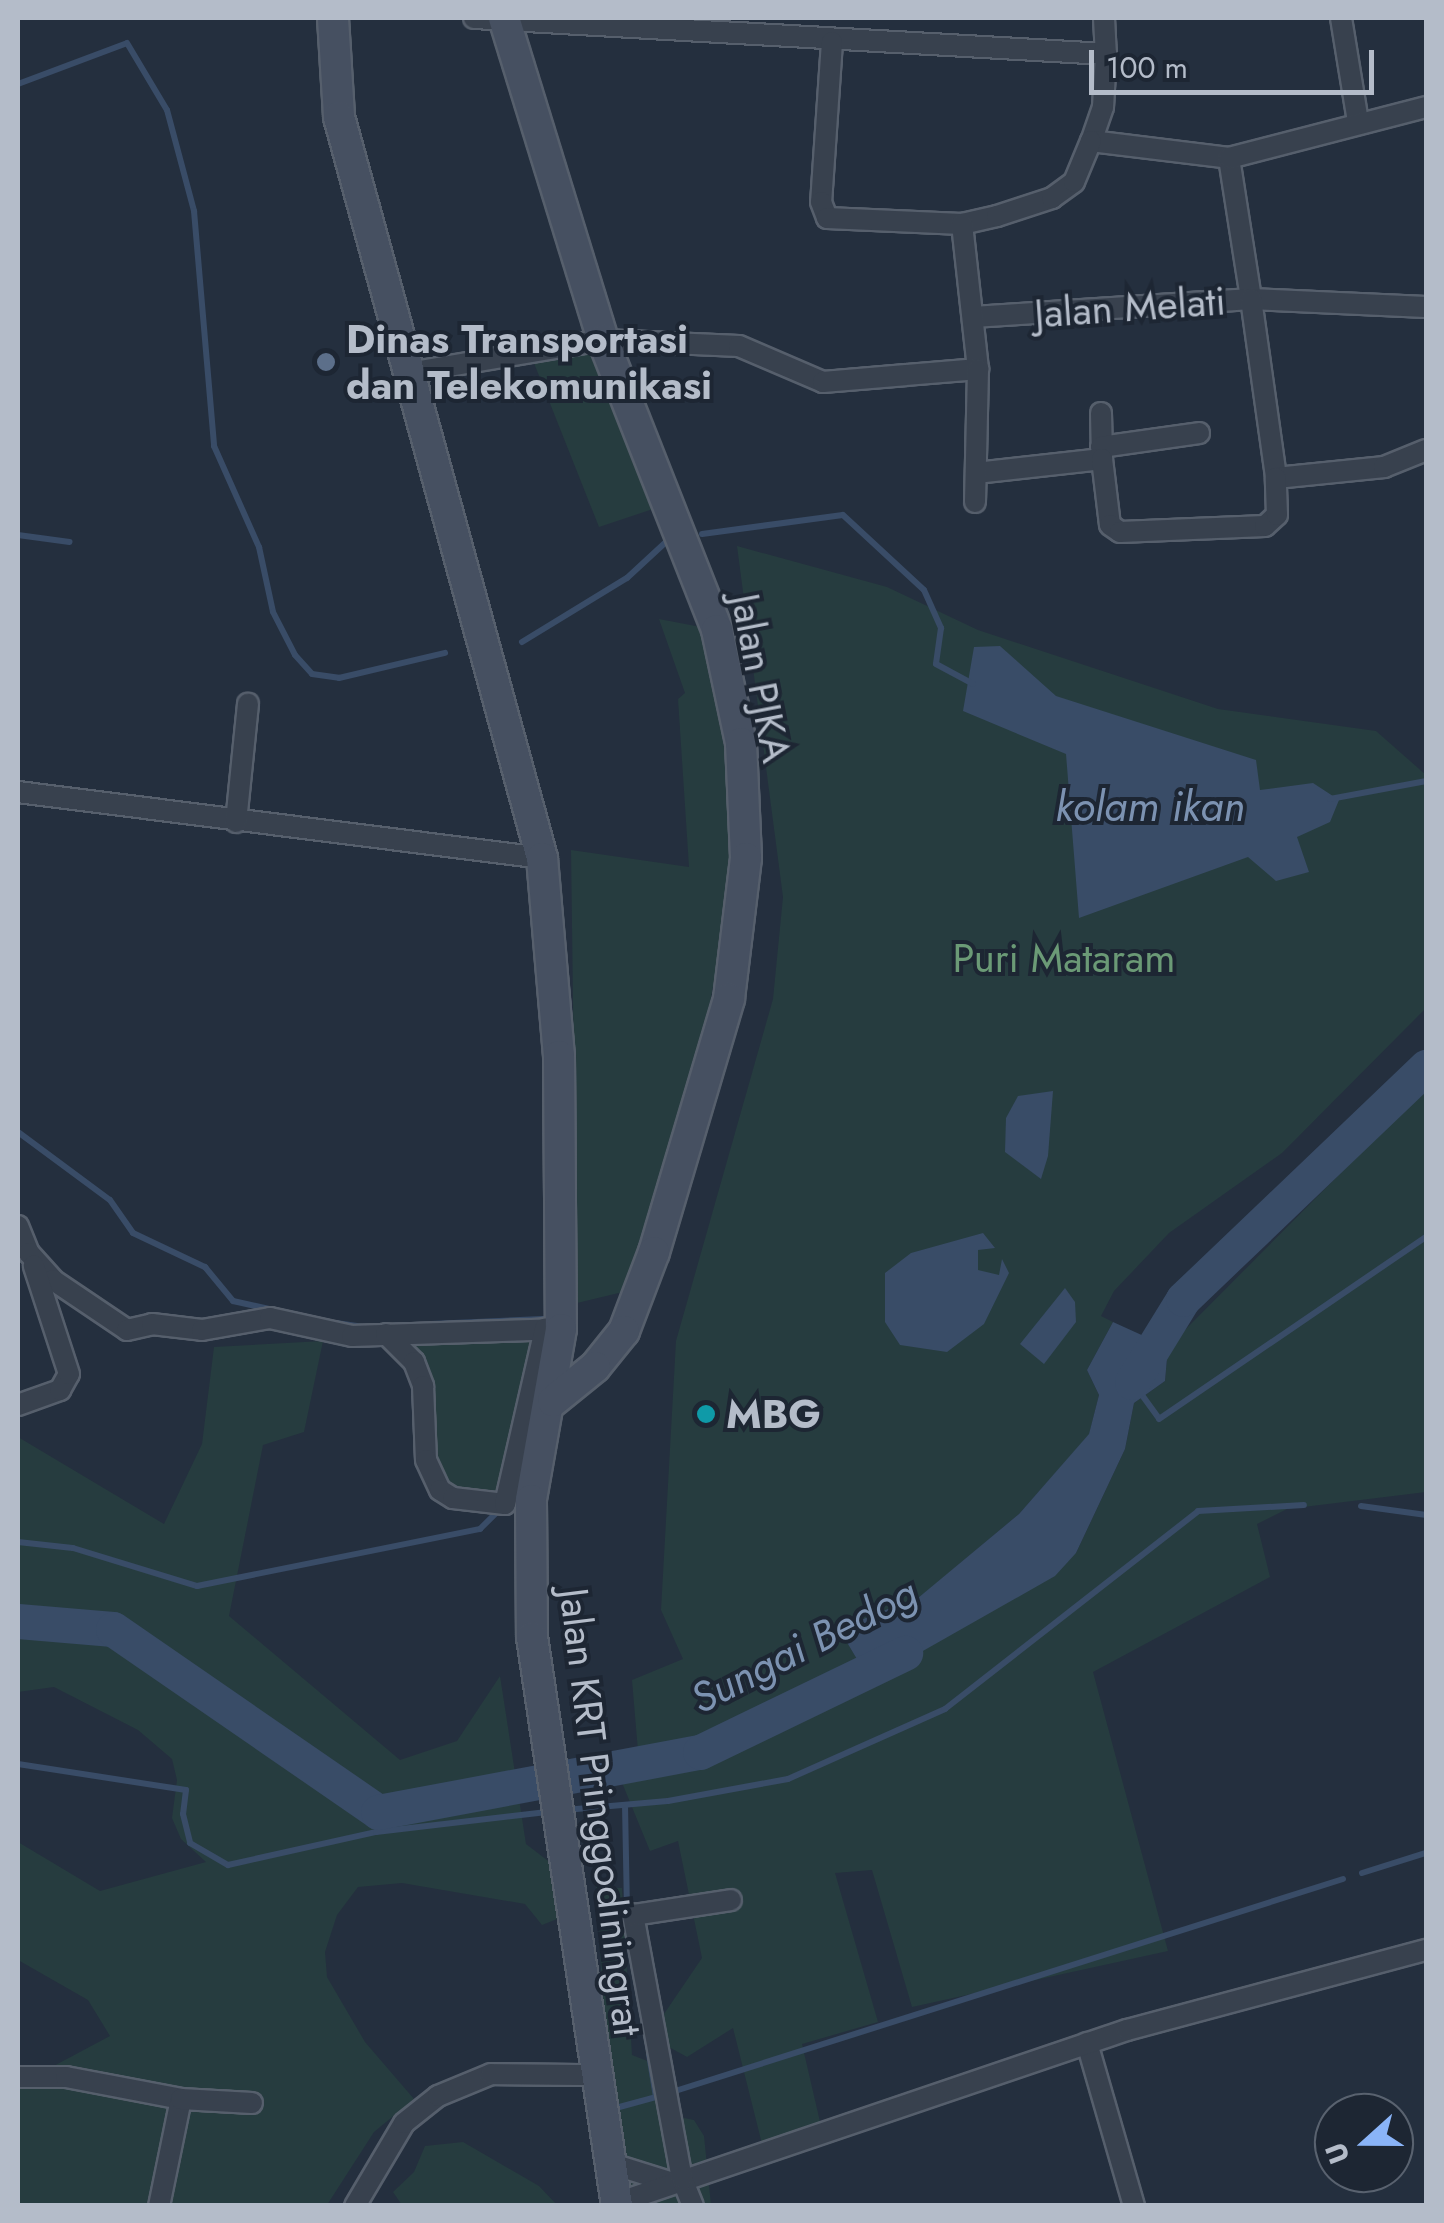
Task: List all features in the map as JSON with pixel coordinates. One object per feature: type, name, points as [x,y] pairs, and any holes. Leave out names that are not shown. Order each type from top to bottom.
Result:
[{"type":"main road","name":"Jalan KRT Pringgodiningrat","points":[[334,18],[340,118],[542,858],[559,1056],[553,1401],[531,1500],[532,1638],[617,2204]]},
{"type":"main road","name":"Jalan PJKA","points":[[494,18],[602,340],[717,630],[741,743],[746,858],[729,998],[654,1252],[624,1331],[594,1367],[553,1401]]},
{"type":"street","points":[[494,18],[832,42],[1106,54]]},
{"type":"street","points":[[832,42],[823,214],[846,222],[962,224],[1052,198],[1074,182],[1103,107],[1104,18]]},
{"type":"street","points":[[1341,18],[1358,122]]},
{"type":"street","points":[[1091,141],[1229,158],[1426,107]]},
{"type":"street","points":[[1229,158],[1251,299],[1426,307]]},
{"type":"street","points":[[962,224],[978,369],[975,502]]},
{"type":"street","name":"Jalan Melati","points":[[973,317],[1251,299],[1276,478],[1277,515],[1264,526],[1120,532],[1110,525],[1102,453]]},
{"type":"street","points":[[408,374],[602,340],[740,346],[823,382],[978,369]]},
{"type":"street","points":[[1100,412],[1102,453]]},
{"type":"street","points":[[976,473],[1102,453],[1200,432]]},
{"type":"street","points":[[1276,478],[1384,467],[1426,450]]},
{"type":"street","points":[[236,822],[248,704]]},
{"type":"street","points":[[18,792],[542,858]]},
{"type":"street","points":[[18,1226],[69,1374],[60,1390],[18,1405]]},
{"type":"street","points":[[29,1254],[80,1301],[127,1330],[152,1324],[202,1330],[288,1318],[333,1334],[553,1329],[505,1504],[453,1498],[440,1490],[426,1460],[423,1386],[414,1362],[386,1334]]},
{"type":"street","points":[[693,2206],[677,2181],[633,1915],[731,1900]]},
{"type":"street","points":[[617,2204],[1087,2044],[1426,1950]]},
{"type":"street","points":[[1087,2044],[1134,2206]]},
{"type":"street","points":[[355,2206],[386,2147],[438,2096],[490,2074],[595,2075]]},
{"type":"street","points":[[18,2076],[66,2078],[182,2099],[252,2103]]},
{"type":"street","points":[[159,2206],[182,2099]]},
{"type":"street","points":[[609,2163],[677,2181]]},
{"type":"green space","points":[[603,340],[671,503],[599,527],[530,353]]},
{"type":"green space","name":"Puri Mataram","points":[[737,546],[887,587],[978,630],[1218,709],[1376,731],[1426,775],[1426,1008],[1282,1153],[1169,1233],[1114,1291],[1101,1316],[1113,1322],[1087,1370],[1099,1395],[1089,1435],[1019,1514],[900,1614],[840,1630],[870,1681],[1076,1553],[1125,1449],[1134,1403],[1165,1381],[1168,1347],[1426,1087],[1426,1492],[1287,1509],[1257,1524],[1270,1577],[1093,1672],[1168,1951],[912,2007],[872,1870],[835,1873],[878,2022],[802,2044],[821,2126],[763,2148],[733,2028],[687,2057],[649,2036],[702,1958],[678,1841],[650,1851],[616,1768],[639,1763],[632,1680],[683,1659],[661,1610],[676,1341],[773,999],[783,897]]},
{"type":"green space","points":[[659,619],[706,628],[727,733],[734,830],[728,911],[691,1098],[627,1291],[577,1303],[571,850],[689,867],[678,699],[685,693]]},
{"type":"green space","points":[[541,1329],[507,1498],[441,1486],[423,1386],[386,1334]]},
{"type":"green space","points":[[323,1341],[304,1432],[263,1445],[229,1616],[400,1760],[457,1741],[500,1676],[526,1844],[556,1867],[562,1917],[542,1925],[525,1904],[402,1883],[358,1887],[337,1915],[325,1952],[327,1977],[365,2042],[414,2099],[374,2132],[327,2205],[18,2205],[18,2085],[110,2036],[88,2000],[18,1960],[18,1842],[100,1891],[206,1862],[181,1839],[172,1818],[177,1780],[172,1759],[138,1730],[54,1687],[18,1692],[18,1437],[164,1524],[202,1444],[214,1347]]},
{"type":"green space","points":[[596,1887],[622,1888],[632,2055],[650,2062],[660,2113],[694,2120],[704,2136],[711,2205],[626,2205],[606,2051]]},
{"type":"green space","points":[[463,2142],[539,2186],[557,2205],[402,2205],[393,2192],[414,2172],[425,2146]]},
{"type":"water","name":"kolam ikan","points":[[1000,646],[1056,696],[1256,760],[1260,790],[1313,783],[1339,800],[1330,822],[1297,837],[1309,872],[1276,881],[1248,857],[1079,918],[1066,754],[963,711],[974,647]]},
{"type":"water","points":[[1053,1091],[1048,1156],[1041,1179],[1005,1152],[1006,1118],[1018,1096]]},
{"type":"water","points":[[983,1233],[995,1248],[978,1250],[978,1270],[999,1275],[1002,1259],[1009,1273],[984,1324],[947,1352],[900,1345],[885,1322],[885,1273],[911,1253]]},
{"type":"water","points":[[1065,1288],[1075,1302],[1076,1322],[1044,1364],[1020,1344]]},
{"type":"water","points":[[1113,1322],[1168,1347],[1165,1381],[1134,1403],[1125,1449],[1076,1553],[1055,1576],[870,1681],[839,1629],[888,1609],[900,1613],[1019,1514],[1089,1434],[1099,1395],[1087,1370]]},
{"type":"waterway","points":[[18,84],[127,43],[167,110],[194,211],[214,446],[259,547],[273,612],[295,655],[312,674],[339,678],[445,653]]},
{"type":"waterway","points":[[702,534],[843,515],[924,590],[941,628],[936,664],[973,684]]},
{"type":"waterway","points":[[18,535],[70,542]]},
{"type":"waterway","points":[[522,642],[627,578],[668,540]]},
{"type":"waterway","points":[[1330,799],[1426,781]]},
{"type":"waterway","name":"Sungai Bedog","points":[[1132,1382],[1183,1299],[1426,1067]]},
{"type":"waterway","points":[[18,1132],[110,1200],[133,1233],[205,1267],[233,1301],[319,1320]]},
{"type":"waterway","points":[[1139,1391],[1159,1419],[1426,1237]]},
{"type":"waterway","points":[[431,1324],[543,1319]]},
{"type":"waterway","points":[[336,1323],[364,1327]]},
{"type":"waterway","points":[[565,1810],[668,1801],[788,1779],[945,1709],[1198,1511],[1304,1505]]},
{"type":"waterway","points":[[1361,1506],[1426,1515]]},
{"type":"waterway","points":[[18,1542],[73,1548],[197,1586],[480,1529],[497,1512]]},
{"type":"waterway","name":"Sungai Bedog","points":[[18,1621],[113,1629],[378,1812],[700,1752],[905,1653]]},
{"type":"waterway","points":[[18,1764],[186,1790],[183,1814],[190,1843],[228,1865],[376,1832],[547,1812]]},
{"type":"waterway","points":[[625,1805],[627,1913]]},
{"type":"waterway","points":[[1362,1873],[1426,1853]]},
{"type":"waterway","points":[[672,2092],[1343,1879]]},
{"type":"waterway","points":[[649,2054],[656,2097]]},
{"type":"waterway","points":[[612,2109],[660,2096]]},
{"type":"place","name":"Dinas Transportasi dan Telekomunikasi","points":[[326,362]]},
{"type":"place","name":"MBG","points":[[706,1414]]}]
